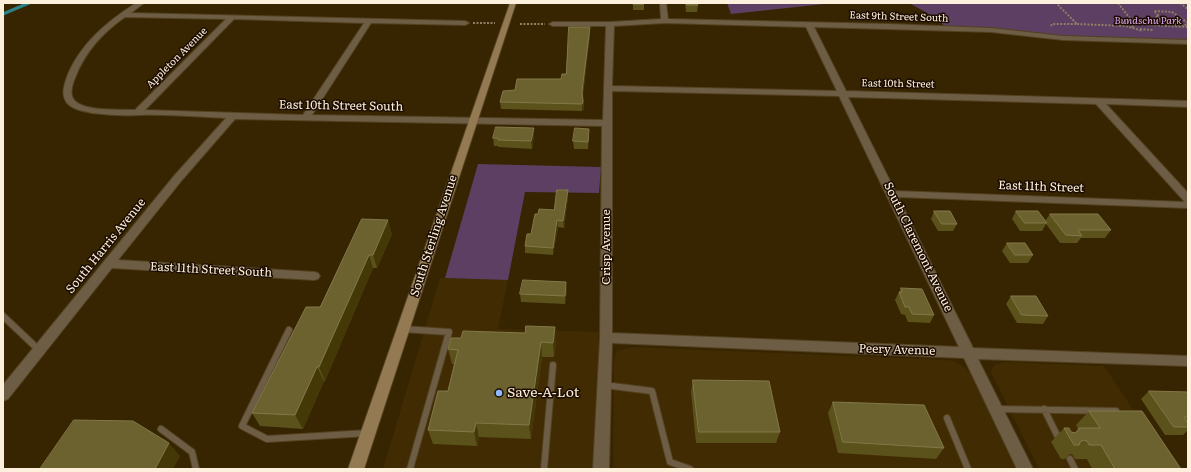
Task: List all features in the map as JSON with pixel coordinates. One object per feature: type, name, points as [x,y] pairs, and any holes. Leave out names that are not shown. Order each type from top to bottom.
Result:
[{"type":"main road","name":"South Sterling Avenue","points":[[356,469],[513,3]]},
{"type":"street","points":[[122,16],[141,3]]},
{"type":"street","points":[[663,3],[665,21]]},
{"type":"street","points":[[122,16],[232,17],[464,23]]},
{"type":"street","name":"East 10th Street South","points":[[122,16],[102,32],[88,46],[74,66],[66,90],[70,101],[81,108],[99,111],[136,113],[233,116],[307,116],[607,123]]},
{"type":"street","name":"Appleton Avenue","points":[[136,113],[232,17]]},
{"type":"street","points":[[307,116],[369,21]]},
{"type":"street","name":"East 9th Street South","points":[[553,24],[610,24],[665,21],[991,30],[1071,38],[1188,42]]},
{"type":"street","name":"Crisp Avenue","points":[[601,469],[606,338],[607,123],[610,24]]},
{"type":"street","name":"South Claremont Avenue","points":[[809,25],[1025,469]]},
{"type":"street","name":"East 10th Street","points":[[608,88],[1188,104]]},
{"type":"street","points":[[1099,102],[1188,199]]},
{"type":"street","name":"South Harris Avenue","points":[[3,394],[178,178],[233,116]]},
{"type":"street","name":"East 11th Street","points":[[892,194],[1188,205]]},
{"type":"street","name":"East 11th Street South","points":[[108,264],[314,276]]},
{"type":"street","name":"Peery Avenue","points":[[606,338],[970,354],[1188,361]]},
{"type":"lane","points":[[3,316],[39,350]]},
{"type":"lane","points":[[289,330],[242,426],[267,439],[368,433]]},
{"type":"lane","points":[[403,330],[449,332],[410,469]]},
{"type":"lane","points":[[544,469],[553,365]]},
{"type":"lane","points":[[604,385],[652,391],[670,462],[690,469]]},
{"type":"lane","points":[[996,408],[1116,410]]},
{"type":"lane","points":[[1044,409],[1061,442]]},
{"type":"lane","points":[[947,418],[968,469]]},
{"type":"lane","points":[[161,429],[192,452],[196,469]]},
{"type":"lane","points":[[1070,459],[1075,469]]},
{"type":"path","points":[[1051,26],[1052,24],[1077,24],[1056,3]]},
{"type":"path","points":[[1118,3],[1129,16],[1138,22],[1149,25],[1188,25]]},
{"type":"path","points":[[1180,3],[1188,8]]},
{"type":"path","points":[[1180,26],[1165,24],[1156,16],[1158,15],[1154,11],[1172,12],[1188,25]]},
{"type":"path","points":[[1131,27],[1138,22]]},
{"type":"path","points":[[464,23],[495,24]]},
{"type":"path","points":[[520,24],[553,24]]},
{"type":"path","points":[[1140,29],[1152,30]]},
{"type":"shaded area","points":[[440,278],[508,280],[498,329],[599,332],[593,469],[383,469]]},
{"type":"shaded area","points":[[632,347],[954,361],[966,368],[973,377],[1016,469],[613,469],[614,359],[617,351]]},
{"type":"shaded area","points":[[1005,362],[1104,366],[1173,469],[1039,469],[991,372],[994,365]]},
{"type":"green space","points":[[727,3],[834,3],[731,14]]},
{"type":"green space","name":"Bundschu Park","points":[[909,3],[1188,3],[1188,41],[1060,36],[1009,30],[944,26],[938,19]]},
{"type":"green space","points":[[478,164],[601,167],[599,193],[525,192],[508,280],[445,278]]},
{"type":"building","points":[[644,3],[644,4],[633,4]]},
{"type":"building","points":[[686,3],[697,3],[698,5],[687,5]]},
{"type":"building","points":[[569,27],[590,27],[582,91],[582,104],[500,102],[503,91],[515,90],[517,79],[561,79],[562,74],[566,74]]},
{"type":"building","points":[[496,127],[534,128],[531,141],[498,140],[498,138],[493,138]]},
{"type":"building","points":[[575,128],[589,129],[588,142],[573,141]]},
{"type":"building","points":[[557,190],[568,190],[563,221],[557,220],[553,248],[525,246],[527,234],[531,234],[535,214],[538,214],[539,209],[554,210]]},
{"type":"building","points":[[934,211],[950,211],[957,224],[942,224]]},
{"type":"building","points":[[1016,211],[1038,211],[1047,223],[1025,223]]},
{"type":"building","points":[[1050,214],[1098,214],[1111,230],[1078,230],[1082,236],[1066,235]]},
{"type":"building","points":[[362,219],[388,220],[373,255],[369,255],[319,367],[317,367],[295,415],[252,413],[306,307],[320,307]]},
{"type":"building","points":[[1007,243],[1025,243],[1033,255],[1015,255]]},
{"type":"building","points":[[523,280],[566,282],[565,296],[520,294]]},
{"type":"building","points":[[901,288],[922,289],[934,315],[912,314],[909,307],[905,307],[899,292],[902,292]]},
{"type":"building","points":[[1011,296],[1036,296],[1048,316],[1022,315]]},
{"type":"building","points":[[526,326],[555,327],[553,343],[541,342],[529,425],[476,423],[474,432],[428,430],[438,391],[448,391],[458,350],[448,349],[451,338],[461,338],[463,331],[525,333]]},
{"type":"building","points":[[693,380],[769,381],[780,432],[699,432]]},
{"type":"building","points":[[1149,391],[1188,392],[1188,417],[1184,417],[1188,423],[1188,427],[1174,427]]},
{"type":"building","points":[[833,402],[924,405],[944,448],[843,442]]},
{"type":"building","points":[[1089,411],[1142,411],[1181,469],[1115,469],[1101,445],[1089,445],[1087,441],[1084,440],[1080,442],[1079,445],[1074,445],[1064,428],[1069,428],[1071,432],[1075,433],[1079,428],[1100,428]]},
{"type":"building","points":[[74,420],[133,421],[169,443],[155,469],[40,469]]},
{"type":"waterway","points":[[3,14],[29,3]]},
{"type":"place","name":"Save-A-Lot","points":[[499,393]]}]
